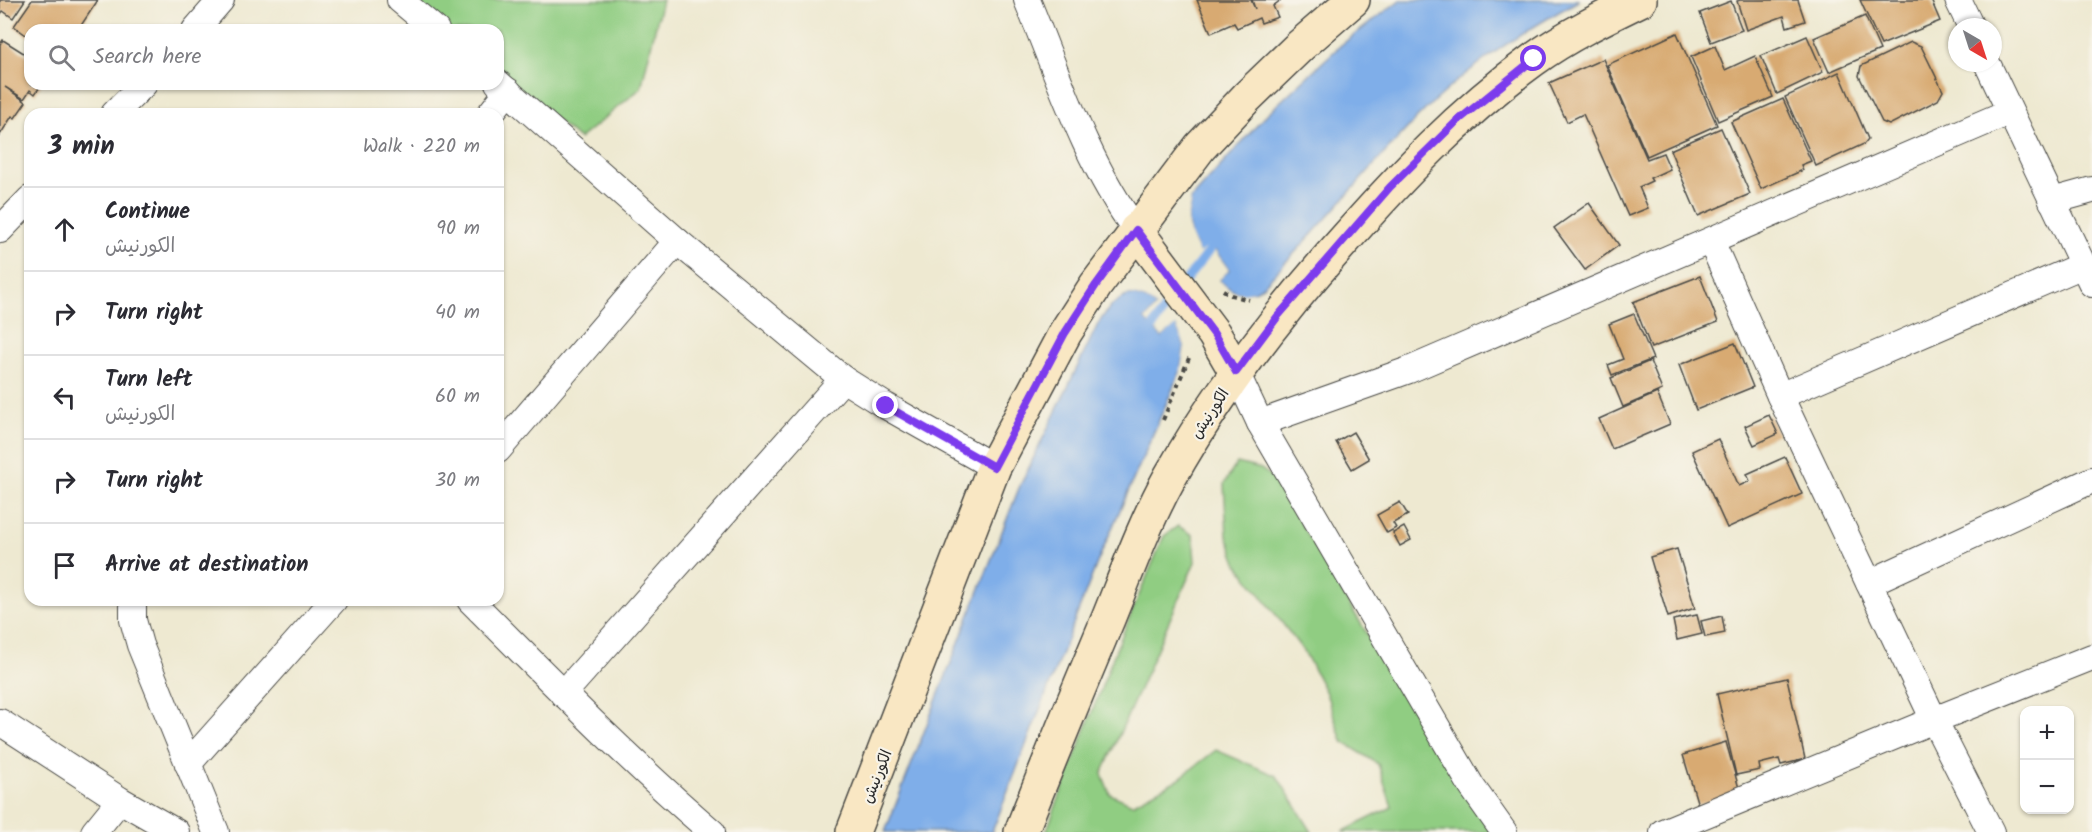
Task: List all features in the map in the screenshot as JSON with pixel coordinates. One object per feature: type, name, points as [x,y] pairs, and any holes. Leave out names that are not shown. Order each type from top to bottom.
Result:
[{"type":"main road","name":"الكورنيش","points":[[1021,832],[1137,548],[1168,479],[1212,406],[1236,372],[1278,316],[1390,187],[1455,123],[1534,59],[1580,31],[1640,0]]},
{"type":"main road","name":"الكورنيش","points":[[853,832],[994,467],[1065,333],[1096,285],[1144,241],[1200,147],[1255,90],[1350,1]]},
{"type":"main road","points":[[1144,241],[1214,334],[1236,372]]},
{"type":"street","points":[[200,24],[221,0]]},
{"type":"street","points":[[400,0],[429,24]]},
{"type":"street","points":[[1028,0],[1076,119],[1106,183],[1144,241]]},
{"type":"street","points":[[1958,0],[1967,18]]},
{"type":"street","points":[[1780,396],[2087,274],[1991,72]]},
{"type":"street","points":[[504,88],[677,241],[843,379],[994,467]]},
{"type":"street","points":[[120,108],[138,90]]},
{"type":"street","points":[[493,108],[502,90]]},
{"type":"street","points":[[1260,423],[1410,370],[2009,112]]},
{"type":"street","points":[[2052,201],[2092,190]]},
{"type":"street","points":[[0,230],[24,205]]},
{"type":"street","points":[[504,443],[677,241]]},
{"type":"street","points":[[1711,241],[1780,396],[1934,720],[1991,832]]},
{"type":"street","points":[[1236,372],[1260,423],[1472,787],[1504,832]]},
{"type":"street","points":[[563,694],[843,379]]},
{"type":"street","points":[[1869,583],[2092,480]]},
{"type":"street","points":[[133,606],[133,620],[140,645],[216,832]]},
{"type":"street","points":[[188,764],[329,606]]},
{"type":"street","points":[[476,606],[563,694],[712,832]]},
{"type":"street","points":[[1663,832],[2092,657]]},
{"type":"street","points":[[0,722],[120,800],[176,832]]},
{"type":"street","points":[[94,832],[120,800]]},
{"type":"green space","points":[[413,0],[662,0],[641,88],[579,139],[504,76],[504,24],[442,24]]},
{"type":"green space","points":[[1237,463],[1261,469],[1284,485],[1301,524],[1492,832],[1342,832],[1392,807],[1378,764],[1342,741],[1326,693],[1305,653],[1238,565],[1227,536],[1224,484]]},
{"type":"green space","points":[[1178,526],[1193,535],[1195,562],[1102,774],[1110,794],[1132,804],[1177,780],[1216,750],[1277,776],[1312,832],[1046,832],[1115,652],[1164,536]]},
{"type":"water","points":[[1400,0],[1580,0],[1494,52],[1436,100],[1262,286],[1249,293],[1239,293],[1231,289],[1219,280],[1229,270],[1211,245],[1199,254],[1191,237],[1187,220],[1191,199],[1267,114],[1341,45]]},
{"type":"water","points":[[1133,295],[1146,299],[1156,307],[1145,320],[1162,337],[1176,325],[1185,346],[1180,372],[1097,563],[992,832],[885,832],[1019,488],[1098,324],[1116,301]]},
{"type":"pier","points":[[1191,199],[1187,220],[1191,237],[1199,253],[1210,244],[1229,270],[1219,280],[1231,291],[1241,293],[1257,291],[1253,294],[1241,296],[1230,294],[1216,282],[1216,278],[1225,270],[1210,249],[1200,256],[1196,255],[1188,238],[1184,221],[1187,205]]},
{"type":"pier","points":[[1134,292],[1148,296],[1159,305],[1149,319],[1162,333],[1174,322],[1178,324],[1188,346],[1184,368],[1180,372],[1185,346],[1176,326],[1162,337],[1145,320],[1156,307],[1146,299],[1133,295],[1124,296],[1109,306],[1122,293]]},
{"type":"building","points":[[0,0],[25,0],[13,18],[3,11],[0,15]]},
{"type":"building","points":[[32,0],[98,0],[82,24],[24,24],[24,34],[14,26]]},
{"type":"building","points":[[1197,0],[1251,0],[1255,9],[1252,0],[1281,0],[1273,6],[1278,17],[1261,23],[1259,18],[1237,28],[1234,23],[1211,33]]},
{"type":"building","points":[[1798,0],[1805,21],[1787,27],[1784,16],[1746,30],[1737,1]]},
{"type":"building","points":[[1860,0],[1931,0],[1940,21],[1881,45]]},
{"type":"building","points":[[1731,1],[1742,30],[1711,42],[1700,13]]},
{"type":"building","points":[[1865,16],[1880,50],[1829,72],[1814,38]]},
{"type":"building","points":[[1677,33],[1717,125],[1647,156],[1607,65]]},
{"type":"building","points":[[1807,36],[1823,72],[1777,94],[1761,56]]},
{"type":"building","points":[[3,40],[24,53],[24,90],[30,90],[24,99],[5,87],[26,102],[15,118],[12,116],[0,135],[0,44]]},
{"type":"building","points":[[1911,42],[1921,46],[1943,91],[1938,100],[1889,125],[1882,122],[1859,76],[1861,66]]},
{"type":"building","points":[[1715,46],[1725,70],[1755,56],[1773,97],[1718,121],[1691,57]]},
{"type":"building","points":[[1603,59],[1647,159],[1663,153],[1670,169],[1650,178],[1652,181],[1639,187],[1648,208],[1628,216],[1583,114],[1567,122],[1549,83]]},
{"type":"building","points":[[1839,72],[1868,139],[1864,144],[1816,166],[1785,97]]},
{"type":"building","points":[[1783,99],[1811,161],[1801,165],[1803,170],[1761,189],[1731,122]]},
{"type":"building","points":[[1721,128],[1750,194],[1698,216],[1670,150]]},
{"type":"building","points":[[1589,203],[1619,245],[1585,270],[1554,228]]},
{"type":"building","points":[[1700,276],[1718,322],[1651,348],[1633,302]]},
{"type":"building","points":[[1634,314],[1653,359],[1612,375],[1608,365],[1623,359],[1609,324]]},
{"type":"building","points":[[1735,343],[1753,387],[1696,410],[1679,365]]},
{"type":"building","points":[[1650,361],[1662,390],[1623,407],[1611,378]]},
{"type":"building","points":[[1657,393],[1670,424],[1612,449],[1599,419]]},
{"type":"building","points":[[1769,415],[1778,434],[1754,445],[1745,426]]},
{"type":"building","points":[[1353,432],[1369,459],[1352,469],[1336,442]]},
{"type":"building","points":[[1718,439],[1739,486],[1750,481],[1747,474],[1785,457],[1802,494],[1727,528],[1692,451]]},
{"type":"building","points":[[1400,502],[1408,515],[1393,523],[1396,528],[1387,533],[1377,515]]},
{"type":"building","points":[[1404,527],[1411,540],[1400,546],[1393,533]]},
{"type":"building","points":[[1677,549],[1695,608],[1668,617],[1650,557]]},
{"type":"building","points":[[1697,615],[1702,634],[1677,640],[1673,620]]},
{"type":"building","points":[[1722,616],[1725,633],[1705,637],[1701,621]]},
{"type":"building","points":[[1787,678],[1805,759],[1781,765],[1779,759],[1759,764],[1760,770],[1736,775],[1717,694]]},
{"type":"building","points":[[1726,742],[1740,792],[1698,805],[1683,755]]},
{"type":"waterway","points":[[1146,338],[1168,303],[1219,238]]},
{"type":"route","points":[[886,406],[994,467],[1065,333],[1136,230],[1214,334],[1236,372],[1278,316],[1390,187],[1455,123],[1534,59]]}]
